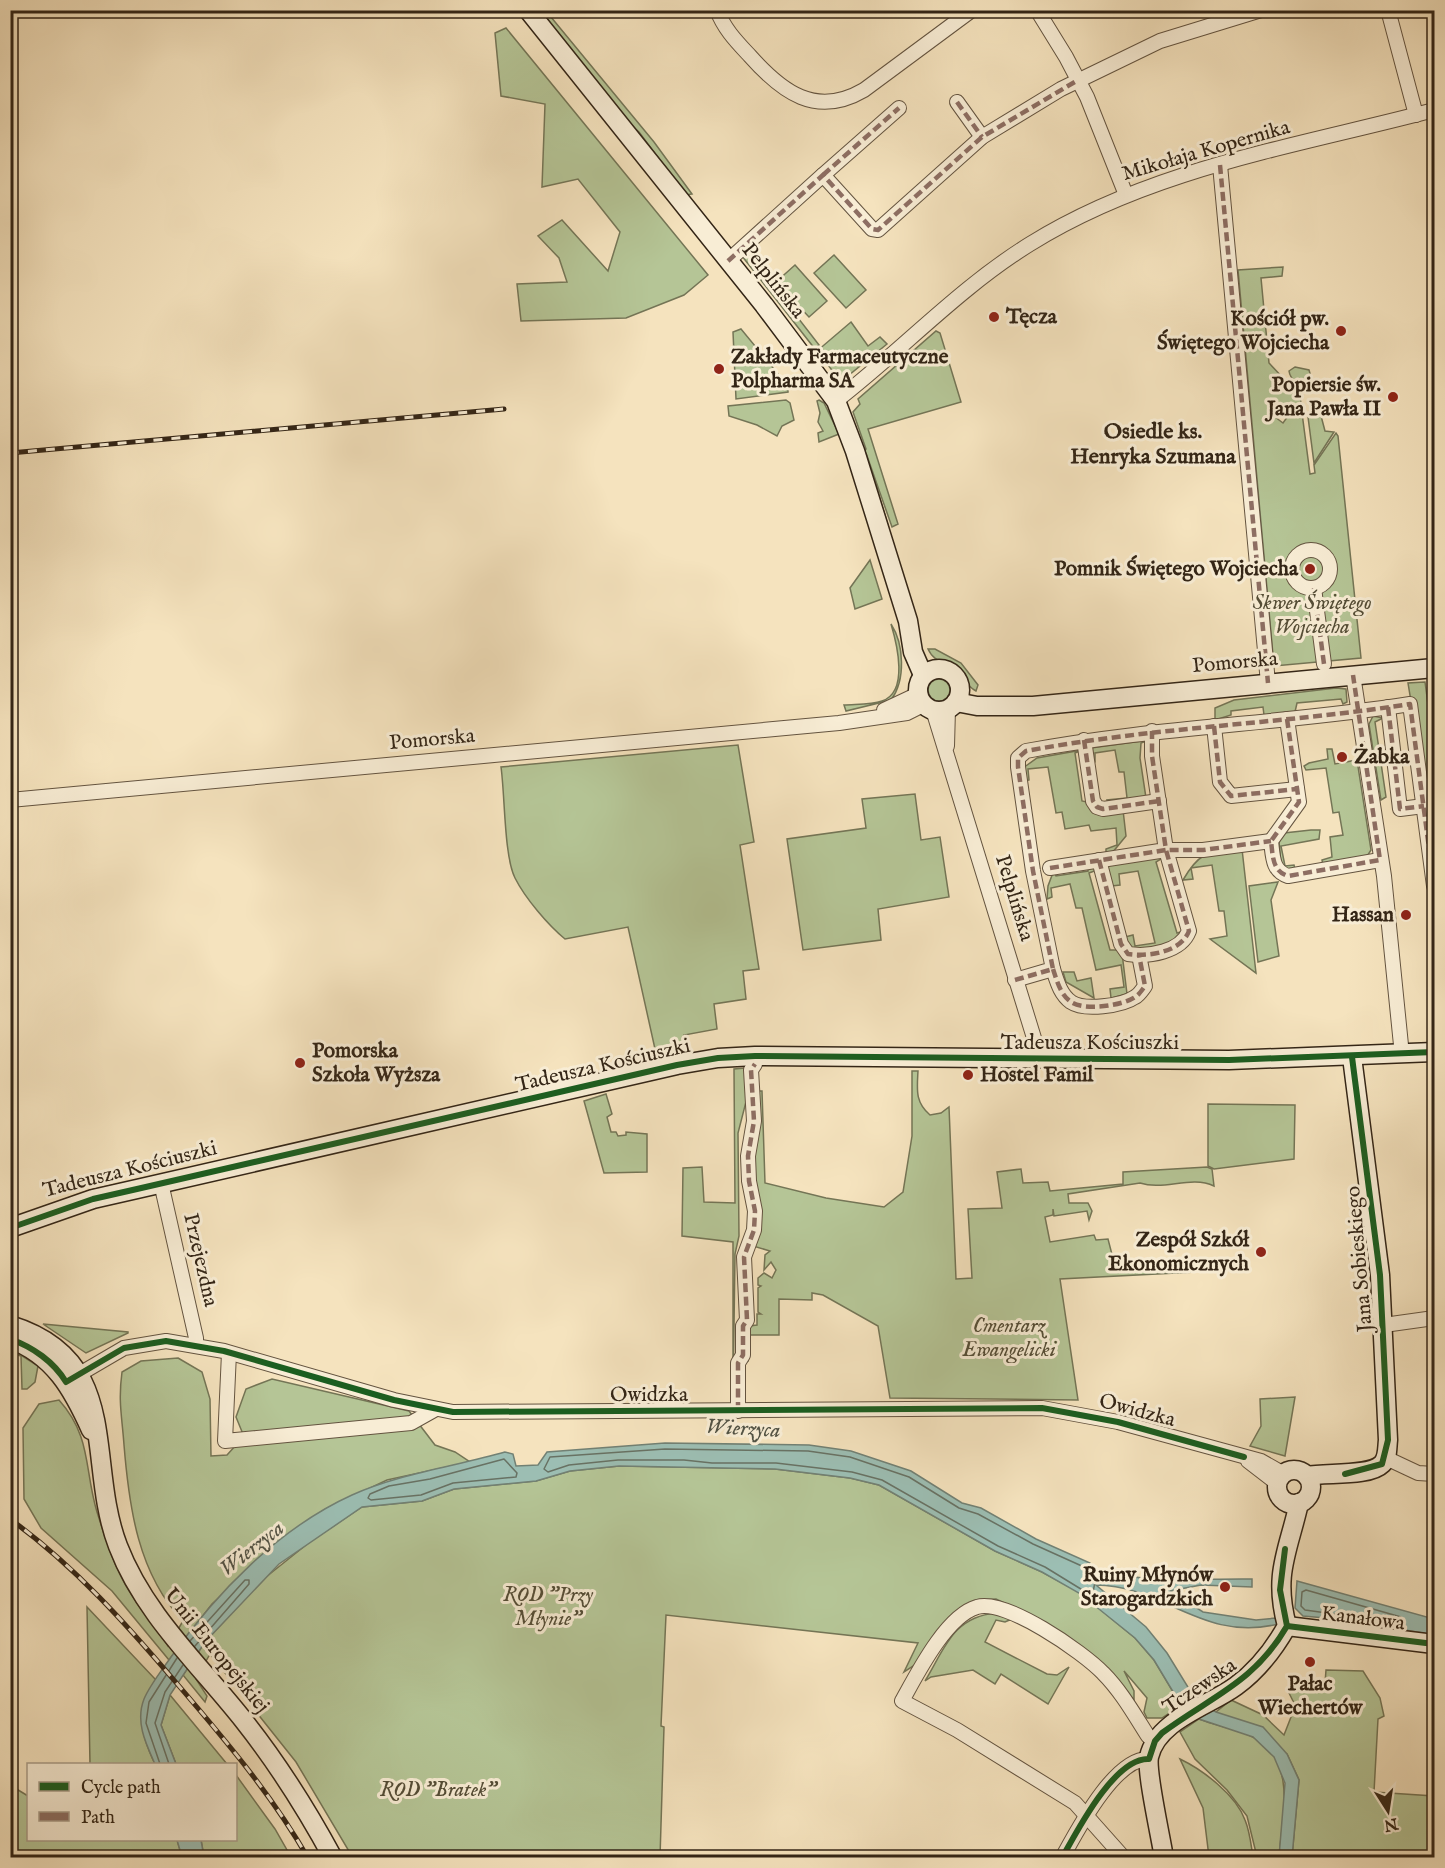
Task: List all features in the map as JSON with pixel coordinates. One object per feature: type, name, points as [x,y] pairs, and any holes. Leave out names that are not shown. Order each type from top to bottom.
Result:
[{"type":"street","name":"Pelplińska","points":[[528,10],[836,401],[855,451],[908,621],[930,672]]},
{"type":"street","points":[[717,10],[730,34],[772,80],[794,95],[820,102],[852,97],[864,90],[972,10]]},
{"type":"street","points":[[1036,10],[1078,80],[1125,195]]},
{"type":"street","points":[[824,175],[872,228],[878,230],[982,137],[1078,80],[1160,41],[1261,10]]},
{"type":"street","points":[[1388,10],[1416,115]]},
{"type":"street","points":[[957,102],[982,137]]},
{"type":"street","points":[[728,261],[899,108]]},
{"type":"street","name":"Mikołaja Kopernika","points":[[836,401],[1005,260],[1052,231],[1125,195],[1220,165],[1434,110]]},
{"type":"street","points":[[1220,165],[1268,683]]},
{"type":"street","points":[[1314,588],[1324,664]]},
{"type":"street","name":"Pomorska","points":[[10,800],[857,721],[903,703],[980,696],[1041,704],[1434,668]]},
{"type":"street","points":[[930,672],[953,673],[940,701],[930,672]]},
{"type":"street","points":[[1353,675],[1380,860],[1402,1055]]},
{"type":"street","name":"Pelplińska","points":[[940,701],[946,751],[1038,1051],[1038,1059]]},
{"type":"street","points":[[1139,956],[1145,986],[1137,996],[1126,1001],[1084,1006],[1072,1003],[1058,986],[1033,871],[1018,758],[1026,751],[1152,731],[1358,712],[1410,704],[1434,886]]},
{"type":"street","points":[[1388,707],[1400,808],[1424,806]]},
{"type":"street","points":[[1287,719],[1299,802],[1271,841],[1275,867],[1279,873],[1288,876],[1380,860]]},
{"type":"street","points":[[1214,726],[1220,783],[1231,796],[1297,789]]},
{"type":"street","points":[[1099,860],[1121,944],[1128,954],[1139,956],[1175,948],[1185,941],[1189,931],[1166,850],[1152,756],[1152,731]]},
{"type":"street","points":[[1084,740],[1093,801],[1096,807],[1103,809],[1159,801]]},
{"type":"street","points":[[1050,868],[1166,850],[1203,850],[1271,841]]},
{"type":"street","points":[[1016,980],[1053,969]]},
{"type":"street","name":"Tadeusza Kościuszki","points":[[10,1228],[93,1199],[677,1065],[718,1058],[764,1056],[1229,1060],[1434,1052]]},
{"type":"street","name":"Jana Sobieskiego","points":[[1352,1057],[1373,1204],[1384,1325],[1389,1424],[1386,1458]]},
{"type":"street","points":[[738,1411],[738,1363],[743,1355],[743,1326],[747,1320],[744,1257],[754,1230],[755,1211],[748,1181],[748,1156],[754,1122],[751,1070],[755,1064]]},
{"type":"street","name":"Przejezdna","points":[[161,1183],[196,1345]]},
{"type":"street","points":[[1384,1325],[1434,1318]]},
{"type":"street","points":[[10,1325],[53,1347],[73,1378]]},
{"type":"street","name":"Unii Europejskiej","points":[[10,1339],[35,1351],[73,1378],[93,1403],[106,1501],[117,1543],[141,1593],[173,1637],[273,1760],[314,1821],[333,1857]]},
{"type":"street","name":"Owidzka","points":[[73,1378],[124,1348],[137,1344],[166,1341],[229,1353],[453,1412],[1042,1408],[1118,1422],[1244,1457],[1281,1479]]},
{"type":"street","points":[[229,1353],[225,1442],[411,1423],[436,1409]]},
{"type":"street","points":[[1287,1626],[1280,1590],[1285,1549],[1301,1492],[1299,1471],[1281,1479],[1279,1494],[1301,1492],[1345,1474],[1377,1467],[1386,1458],[1418,1473],[1434,1474]]},
{"type":"street","points":[[1124,1857],[1075,1803],[957,1730],[926,1716],[902,1701],[951,1624],[978,1606],[997,1606],[1020,1616],[1087,1658],[1104,1674],[1148,1736],[1155,1741]]},
{"type":"street","name":"Kanałowa","points":[[1287,1626],[1434,1644]]},
{"type":"street","name":"Tczewska","points":[[1149,1759],[1155,1741],[1179,1720],[1237,1685],[1264,1660],[1287,1626]]},
{"type":"street","points":[[1062,1857],[1087,1814],[1111,1782],[1128,1766],[1141,1759],[1149,1759],[1164,1857]]},
{"type":"green space","points":[[536,11],[546,11],[654,142],[692,194],[686,195],[639,132],[620,115]]},
{"type":"green space","points":[[506,28],[708,275],[684,295],[626,318],[521,321],[517,284],[567,282],[559,258],[538,236],[562,220],[608,271],[620,232],[578,179],[542,187],[545,104],[501,96],[495,33]]},
{"type":"green space","points":[[747,252],[819,345],[815,349],[742,256]]},
{"type":"green space","points":[[834,255],[866,290],[846,308],[814,273]]},
{"type":"green space","points":[[795,265],[827,301],[809,317],[776,282]]},
{"type":"green space","name":"Skwer Świętego Wojciecha","points":[[1283,267],[1282,276],[1261,278],[1269,363],[1300,396],[1302,412],[1288,414],[1281,410],[1275,417],[1283,423],[1288,416],[1302,413],[1310,474],[1315,473],[1314,465],[1336,433],[1338,436],[1361,658],[1274,666],[1238,270]]},
{"type":"green space","points":[[851,322],[868,346],[880,337],[887,344],[849,375],[838,378],[817,351]]},
{"type":"green space","points":[[741,329],[788,386],[788,392],[736,399],[733,332]]},
{"type":"green space","points":[[936,331],[940,333],[961,402],[868,429],[898,524],[892,527],[866,453],[888,525],[885,523],[863,455],[866,449],[853,412],[860,404],[858,399]]},
{"type":"green space","points":[[1295,367],[1309,370],[1315,391],[1306,392],[1291,377],[1289,371]]},
{"type":"green space","points":[[786,400],[790,403],[794,420],[782,426],[777,436],[757,425],[729,416],[728,406]]},
{"type":"green space","points":[[817,401],[824,403],[839,434],[819,442],[818,433],[823,431],[818,422],[820,413]]},
{"type":"green space","points":[[1320,412],[1325,431],[1334,432],[1314,463],[1308,417],[1310,414]]},
{"type":"green space","points":[[870,560],[882,599],[855,609],[850,588]]},
{"type":"green space","points":[[891,624],[899,642],[902,662],[896,692],[891,700],[846,711],[844,705],[882,701],[896,688],[899,667]]},
{"type":"green space","points":[[928,649],[935,649],[961,663],[978,685],[976,691],[967,684],[956,669],[937,660]]},
{"type":"green space","points":[[935,679],[943,679],[950,686],[950,694],[943,701],[935,701],[928,694],[928,686]]},
{"type":"green space","points":[[1425,682],[1434,749],[1434,843],[1408,683]]},
{"type":"green space","points":[[1336,688],[1346,689],[1347,702],[1343,704],[1341,699],[1297,703],[1295,712],[1264,715],[1263,707],[1231,711],[1231,715],[1215,720],[1215,708],[1234,700]]},
{"type":"green space","points":[[1373,716],[1383,718],[1375,722],[1386,797],[1381,800],[1369,724]]},
{"type":"green space","points":[[1149,740],[1141,743],[1140,758],[1146,798],[1109,806],[1107,800],[1127,798],[1124,772],[1119,772],[1115,750],[1095,753],[1095,762],[1091,763],[1091,748]]},
{"type":"green space","points":[[738,745],[754,842],[740,845],[759,969],[743,971],[746,999],[714,1004],[717,1029],[684,1035],[687,1051],[657,1058],[628,927],[565,939],[537,911],[515,878],[507,841],[501,767]]},
{"type":"green space","points":[[1327,749],[1332,749],[1335,764],[1357,760],[1371,850],[1366,858],[1323,865],[1322,860],[1332,857],[1330,837],[1343,835],[1339,812],[1333,813],[1326,768],[1306,770],[1304,766],[1328,759]]},
{"type":"green space","points":[[1082,750],[1075,753],[1082,801],[1123,810],[1126,836],[1112,853],[1106,855],[1106,849],[1117,845],[1116,828],[1091,831],[1089,825],[1065,829],[1062,812],[1056,813],[1048,767],[1028,769],[1029,780],[1025,781],[1023,768],[1037,758]]},
{"type":"green space","points":[[915,794],[921,840],[940,837],[949,897],[878,909],[881,940],[803,950],[787,839],[866,828],[862,799]]},
{"type":"green space","points":[[1320,830],[1319,839],[1281,846],[1285,866],[1294,865],[1295,869],[1287,871],[1281,865],[1279,841],[1284,833]]},
{"type":"green space","points":[[1242,849],[1256,973],[1210,939],[1227,936],[1224,911],[1219,911],[1212,865],[1191,868],[1193,879],[1183,880],[1189,870],[1195,863],[1207,854]]},
{"type":"green space","points":[[1140,856],[1164,857],[1156,862],[1177,933],[1184,931],[1173,945],[1131,951],[1125,937],[1133,935],[1135,946],[1155,943],[1138,871],[1119,874],[1120,885],[1112,886],[1106,865]]},
{"type":"green space","points":[[1094,863],[1097,870],[1089,873],[1110,950],[1119,950],[1122,953],[1127,994],[1111,998],[1110,989],[1124,987],[1121,965],[1096,970],[1082,908],[1076,908],[1070,884],[1051,888],[1052,897],[1047,899],[1048,886],[1054,870],[1056,876],[1088,871],[1088,864]]},
{"type":"green space","points":[[1278,882],[1271,900],[1279,956],[1258,962],[1249,886]]},
{"type":"green space","points":[[1063,972],[1074,972],[1077,981],[1091,978],[1094,998],[1066,982]]},
{"type":"green space","points":[[745,1068],[748,1094],[738,1133],[739,1236],[735,1254],[733,1400],[733,1242],[682,1236],[683,1168],[702,1167],[704,1202],[735,1203],[734,1069]]},
{"type":"green space","name":"Cmentarz Ewangelicki","points":[[912,1071],[918,1071],[919,1100],[930,1115],[941,1113],[949,1107],[956,1279],[972,1278],[968,1209],[1002,1208],[997,1172],[1021,1169],[1023,1183],[1048,1182],[1050,1191],[1123,1184],[1123,1172],[1207,1167],[1212,1169],[1214,1186],[1196,1182],[1158,1185],[1140,1183],[1068,1194],[1069,1203],[1088,1203],[1092,1211],[1089,1220],[1087,1211],[1054,1216],[1053,1209],[1053,1215],[1045,1217],[1050,1242],[1094,1235],[1096,1240],[1108,1239],[1116,1270],[1191,1260],[1195,1272],[1060,1279],[1078,1400],[890,1398],[878,1326],[823,1295],[812,1293],[812,1300],[779,1299],[779,1335],[749,1335],[748,1361],[743,1364],[749,1326],[757,1325],[757,1314],[761,1314],[758,1312],[758,1288],[761,1286],[758,1285],[758,1278],[764,1273],[772,1278],[776,1270],[771,1262],[764,1270],[765,1255],[770,1251],[753,1246],[756,1091],[762,1091],[765,1183],[826,1198],[884,1207],[903,1192],[912,1136]]},
{"type":"green space","points":[[606,1094],[612,1114],[607,1117],[611,1132],[616,1132],[618,1136],[626,1135],[626,1132],[647,1134],[647,1172],[604,1173],[584,1101]]},
{"type":"green space","points":[[1208,1104],[1295,1105],[1294,1159],[1214,1169],[1208,1166]]},
{"type":"green space","points":[[43,1324],[128,1332],[128,1333],[86,1353]]},
{"type":"green space","points":[[10,1348],[38,1366],[35,1382],[27,1389],[22,1389],[21,1356],[11,1353]]},
{"type":"green space","points":[[178,1358],[202,1372],[210,1399],[211,1456],[227,1455],[237,1444],[247,1444],[236,1417],[246,1389],[272,1379],[409,1411],[435,1445],[455,1452],[470,1462],[387,1480],[324,1510],[281,1541],[212,1604],[169,1660],[112,1591],[41,1528],[24,1499],[23,1428],[39,1404],[59,1400],[70,1414],[82,1440],[97,1512],[114,1562],[133,1596],[168,1646],[183,1621],[156,1582],[138,1539],[126,1468],[120,1392],[122,1372],[141,1361]]},
{"type":"green space","points":[[1295,1397],[1285,1456],[1250,1446],[1261,1426],[1260,1399]]},
{"type":"green space","points":[[619,1466],[775,1469],[850,1478],[879,1485],[995,1551],[1079,1592],[1135,1638],[1154,1660],[1181,1705],[1162,1718],[1147,1718],[1144,1712],[1147,1698],[1124,1671],[1134,1691],[1134,1700],[1094,1656],[1030,1615],[996,1599],[976,1600],[952,1615],[918,1663],[904,1672],[918,1643],[666,1615],[661,1726],[664,1727],[660,1857],[353,1858],[296,1762],[210,1654],[196,1679],[207,1696],[205,1702],[183,1675],[205,1642],[261,1581],[311,1541],[362,1507],[422,1501],[454,1489],[536,1481],[570,1471]]},
{"type":"green space","points":[[87,1607],[156,1680],[145,1702],[142,1722],[155,1763],[90,1763]]},
{"type":"green space","points":[[996,1613],[1012,1619],[1005,1622],[996,1620],[985,1642],[1047,1674],[1057,1675],[1069,1667],[1048,1704],[1001,1674],[995,1684],[973,1670],[931,1677],[925,1681],[945,1646],[960,1628],[981,1616]]},
{"type":"green space","points":[[1326,1670],[1363,1671],[1380,1698],[1384,1716],[1378,1719],[1374,1792],[1434,1796],[1434,1857],[1292,1857],[1299,1780],[1287,1754],[1216,1712],[1231,1700],[1263,1715],[1284,1735],[1293,1712],[1298,1711],[1288,1691],[1313,1682],[1325,1683]]},
{"type":"green space","points":[[170,1695],[226,1763],[176,1763],[161,1725]]},
{"type":"green space","points":[[1199,1719],[1253,1737],[1267,1747],[1276,1760],[1282,1775],[1284,1791],[1279,1857],[1257,1857],[1247,1816],[1227,1790],[1195,1759],[1180,1732]]},
{"type":"green space","points":[[1180,1759],[1218,1784],[1234,1801],[1247,1825],[1253,1857],[1209,1857],[1203,1808]]},
{"type":"green space","points":[[237,1776],[275,1829],[291,1857],[204,1857],[201,1841],[237,1841]]},
{"type":"green space","points":[[10,1785],[27,1795],[27,1841],[177,1841],[182,1857],[11,1857]]},
{"type":"water","points":[[665,1443],[809,1445],[851,1451],[911,1471],[962,1503],[981,1508],[1036,1539],[1090,1563],[1091,1568],[1151,1579],[1252,1579],[1252,1587],[1201,1585],[1170,1591],[1203,1612],[1256,1620],[1276,1618],[1278,1624],[1251,1628],[1227,1626],[1205,1620],[1120,1587],[1096,1585],[1146,1627],[1167,1653],[1194,1697],[1216,1712],[1263,1727],[1287,1754],[1299,1780],[1292,1857],[1279,1857],[1285,1783],[1274,1757],[1253,1737],[1199,1719],[1181,1705],[1154,1660],[1135,1638],[1079,1593],[1042,1572],[995,1551],[879,1485],[850,1478],[775,1469],[619,1466],[570,1471],[536,1481],[454,1489],[422,1501],[362,1507],[279,1564],[205,1642],[170,1695],[161,1725],[176,1763],[155,1763],[141,1724],[144,1699],[149,1688],[208,1609],[251,1564],[275,1544],[299,1525],[325,1509],[352,1495],[388,1481],[505,1452],[513,1454],[516,1466],[538,1465],[547,1452]]},
{"type":"water","points":[[1297,1581],[1434,1619],[1434,1635],[1348,1620],[1303,1616],[1295,1608]]},
{"type":"water","points":[[177,1841],[201,1841],[204,1857],[182,1857]]},
{"type":"railway","points":[[10,453],[504,409]]},
{"type":"railway","points":[[10,1519],[57,1556],[140,1641],[248,1769],[308,1858]]},
{"type":"marked path","points":[[728,261],[823,175],[872,229],[878,230],[982,137],[1078,80]]},
{"type":"marked path","points":[[957,102],[982,137]]},
{"type":"marked path","points":[[823,175],[899,108]]},
{"type":"marked path","points":[[1220,165],[1268,683]]},
{"type":"marked path","points":[[1314,588],[1324,664]]},
{"type":"marked path","points":[[1287,719],[1299,802],[1271,841],[1276,867],[1288,876],[1380,860],[1353,675]]},
{"type":"marked path","points":[[1015,980],[1053,969],[1033,871],[1018,767],[1018,758],[1026,751],[1122,736],[1410,704],[1434,886]]},
{"type":"marked path","points":[[1388,707],[1400,809],[1424,806]]},
{"type":"marked path","points":[[1214,726],[1220,782],[1231,796],[1297,789]]},
{"type":"marked path","points":[[1050,868],[1166,850],[1152,756],[1152,731]]},
{"type":"marked path","points":[[1084,740],[1093,801],[1097,807],[1103,809],[1159,801]]},
{"type":"marked path","points":[[1099,860],[1121,944],[1128,954],[1145,955],[1172,948],[1179,944],[1189,931],[1166,850],[1203,850],[1271,841]]},
{"type":"marked path","points":[[1053,969],[1062,991],[1071,1002],[1094,1007],[1112,1005],[1135,997],[1145,986],[1139,955]]},
{"type":"marked path","points":[[738,1411],[738,1363],[743,1355],[743,1326],[747,1320],[744,1257],[754,1230],[755,1211],[749,1181],[748,1156],[754,1121],[751,1070],[755,1064]]},
{"type":"cycle path","points":[[10,1228],[93,1199],[677,1065],[718,1058],[755,1056],[1229,1060],[1434,1052]]},
{"type":"cycle path","points":[[1345,1474],[1382,1464],[1388,1440],[1380,1275],[1352,1057]]},
{"type":"cycle path","points":[[10,1339],[42,1356],[66,1382],[124,1348],[166,1341],[224,1351],[394,1400],[453,1412],[1042,1408],[1118,1422],[1244,1457]]},
{"type":"cycle path","points":[[1062,1858],[1087,1814],[1110,1782],[1136,1762],[1149,1759],[1155,1741],[1162,1733],[1231,1687],[1261,1662],[1274,1645],[1287,1626],[1280,1590],[1285,1549]]},
{"type":"cycle path","points":[[1287,1626],[1434,1644]]},
{"type":"place","name":"Tęcza","points":[[994,317]]},
{"type":"place","name":"Kościół pw. Świętego Wojciecha","points":[[1341,331]]},
{"type":"place","name":"Zakłady Farmaceutyczne Polpharma SA","points":[[719,369]]},
{"type":"place","name":"Popiersie św. Jana Pawła II","points":[[1393,397]]},
{"type":"place","name":"Pomnik Świętego Wojciecha","points":[[1310,569]]},
{"type":"place","name":"Żabka","points":[[1342,757]]},
{"type":"place","name":"Hassan","points":[[1406,915]]},
{"type":"place","name":"Pomorska Szkoła Wyższa","points":[[300,1063]]},
{"type":"place","name":"Hostel Famil","points":[[968,1075]]},
{"type":"place","name":"Zespół Szkół Ekonomicznych","points":[[1261,1252]]},
{"type":"place","name":"Ruiny Młynów Starogardzkich","points":[[1225,1587]]},
{"type":"place","name":"Pałac Wiechertów","points":[[1310,1662]]},
{"type":"district","name":"Osiedle ks. Henryka Szumana","points":[[1153,444]]},
{"type":"water label","name":"Wierzyca","points":[[743,1429]]},
{"type":"water label","name":"Wierzyca","points":[[252,1549]]},
{"type":"park label","name":"ROD \"Przy Młynie\"","points":[[548,1607]]},
{"type":"park label","name":"ROD \"Bratek\"","points":[[438,1790]]}]
